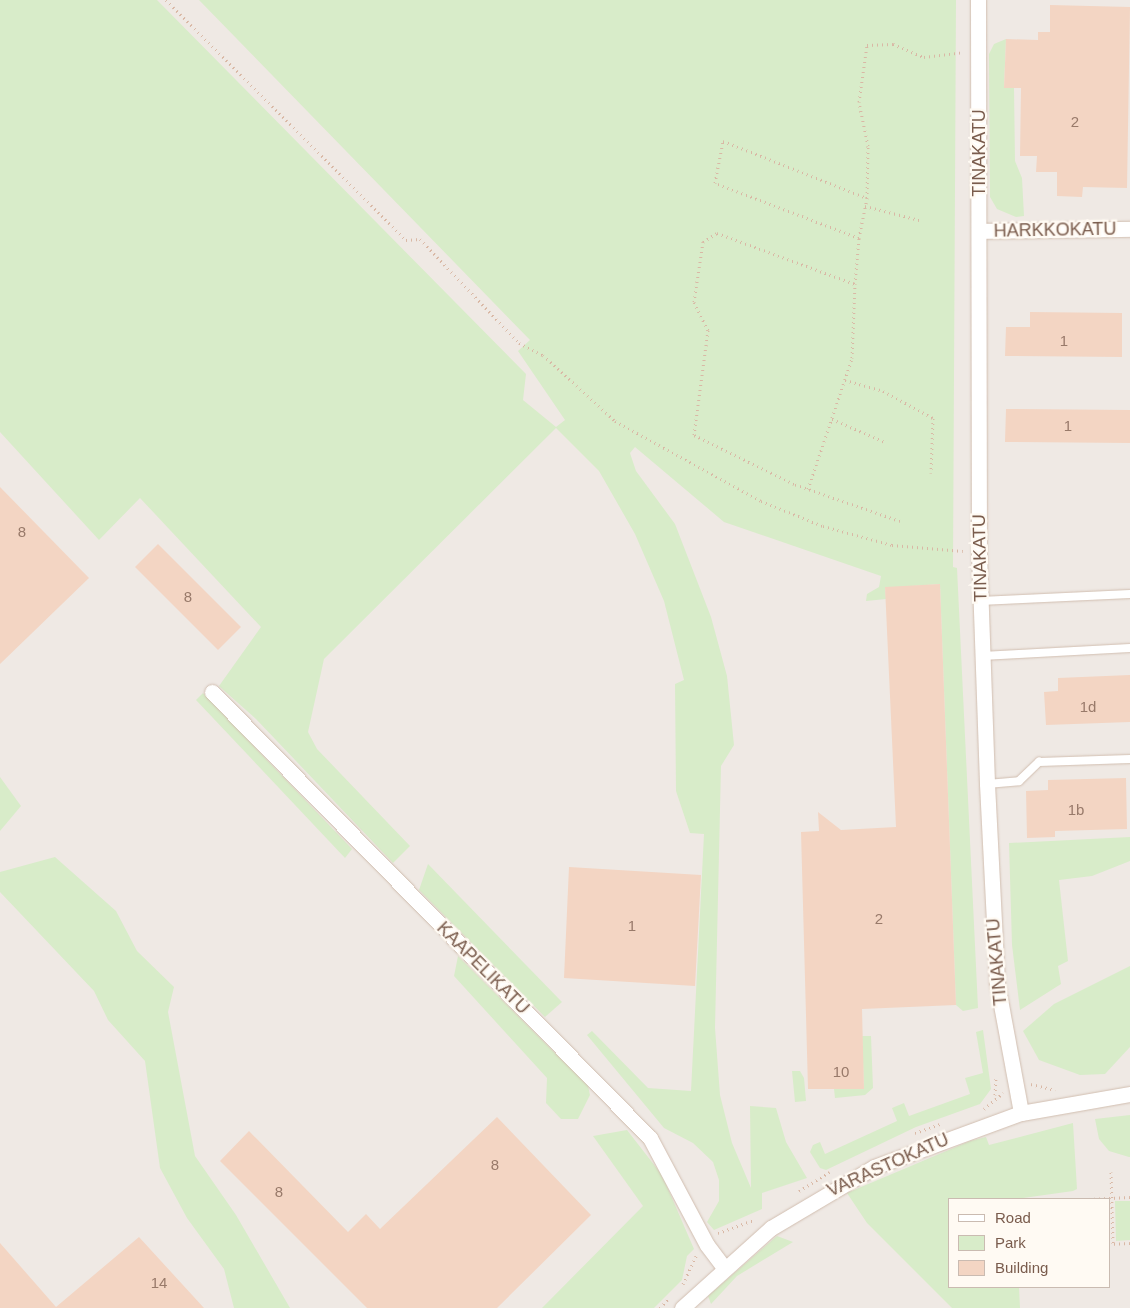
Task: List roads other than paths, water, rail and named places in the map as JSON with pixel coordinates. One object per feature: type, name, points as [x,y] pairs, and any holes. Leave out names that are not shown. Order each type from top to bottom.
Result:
[{"type":"street","name":"TINAKATU","points":[[978,0],[980,601],[986,784],[997,983],[1020,1113]]},
{"type":"street","name":"HARKKOKATU","points":[[979,231],[1130,229]]},
{"type":"street","name":"KAAPELIKATU","points":[[212,692],[650,1138],[707,1246],[723,1266]]},
{"type":"street","name":"VARASTOKATU","points":[[682,1308],[723,1266],[787,1216],[874,1167],[1020,1113],[1130,1094]]},
{"type":"lane","points":[[980,601],[1130,594]]},
{"type":"lane","points":[[982,656],[1130,648]]},
{"type":"lane","points":[[986,784],[1019,781],[1039,762],[1130,759]]}]
